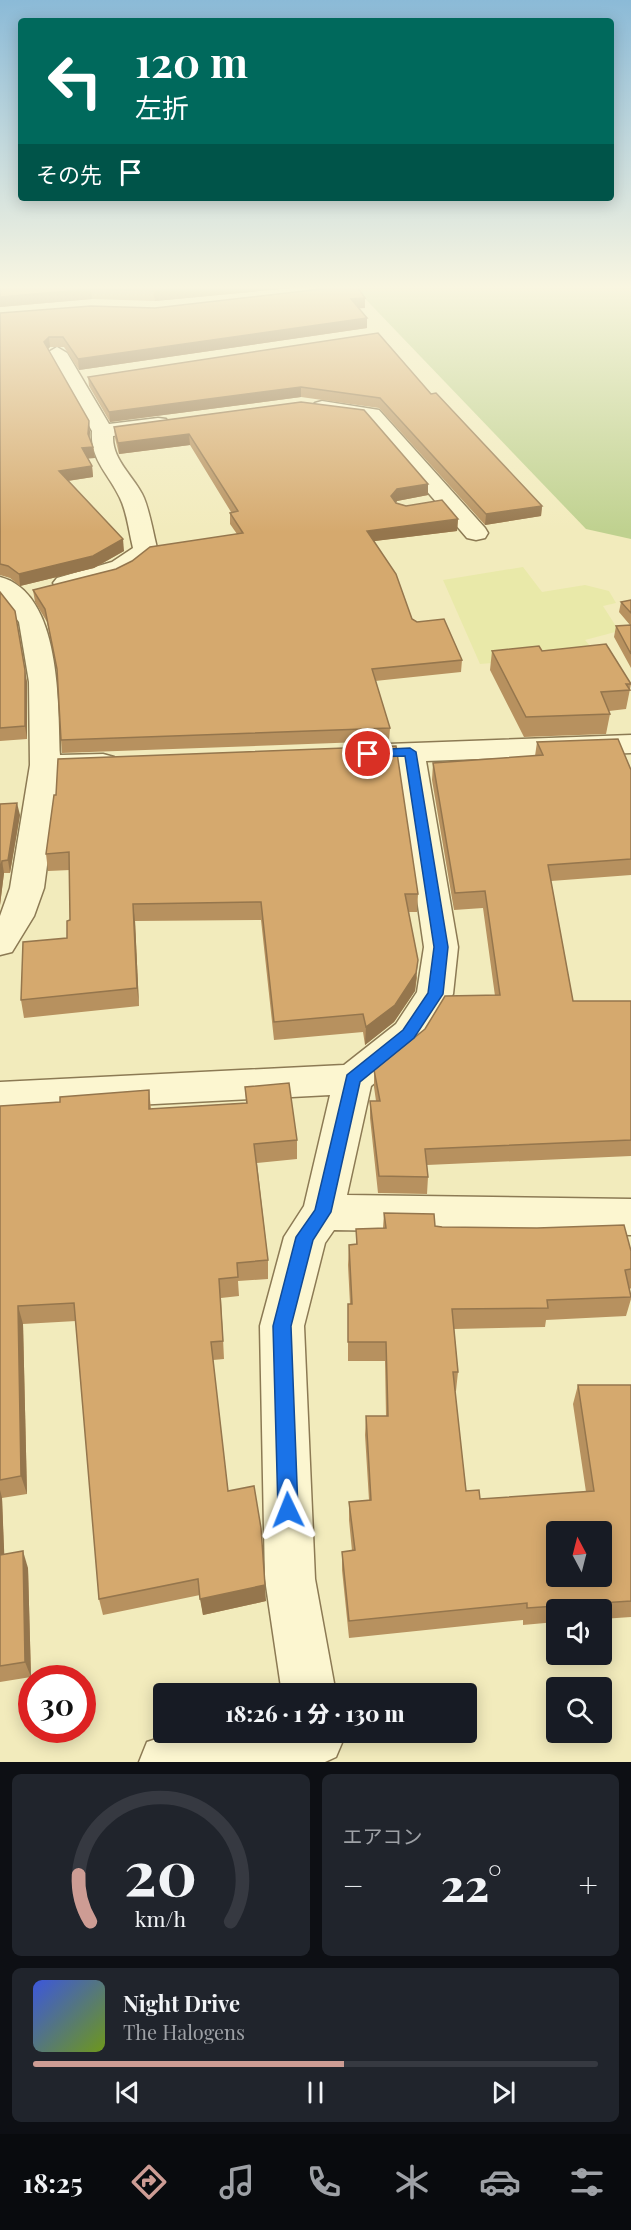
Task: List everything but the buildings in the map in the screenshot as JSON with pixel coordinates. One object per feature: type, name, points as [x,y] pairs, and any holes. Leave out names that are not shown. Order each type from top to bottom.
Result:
[{"type":"street","points":[[0,943],[17,916],[27,888],[45,765],[43,682],[24,590],[122,567],[140,556],[145,548],[132,496],[120,483],[102,445],[103,431],[67,367]]},
{"type":"street","points":[[75,379],[99,376]]},
{"type":"street","points":[[301,405],[372,414],[437,503],[476,533]]},
{"type":"street","points":[[103,431],[173,422]]},
{"type":"street","points":[[357,754],[631,744]]},
{"type":"street","points":[[0,1097],[353,1079],[409,1034],[435,994],[441,947],[410,752]]},
{"type":"street","points":[[45,765],[127,762]]},
{"type":"street","points":[[308,1683],[290,1579],[282,1326],[305,1237],[323,1212],[353,1079]]},
{"type":"street","points":[[323,1212],[631,1217]]},
{"type":"street","points":[[167,1762],[258,1743]]},
{"type":"green space","points":[[431,367],[631,367],[631,539],[586,529]]},
{"type":"green space","points":[[523,567],[542,592],[585,585],[609,591],[616,603],[603,606],[619,631],[585,640],[597,654],[480,664],[443,580]]},
{"type":"route","points":[[288,1510],[282,1326],[305,1237],[323,1212],[353,1079],[409,1034],[435,994],[441,947],[410,752],[368,754]]}]
